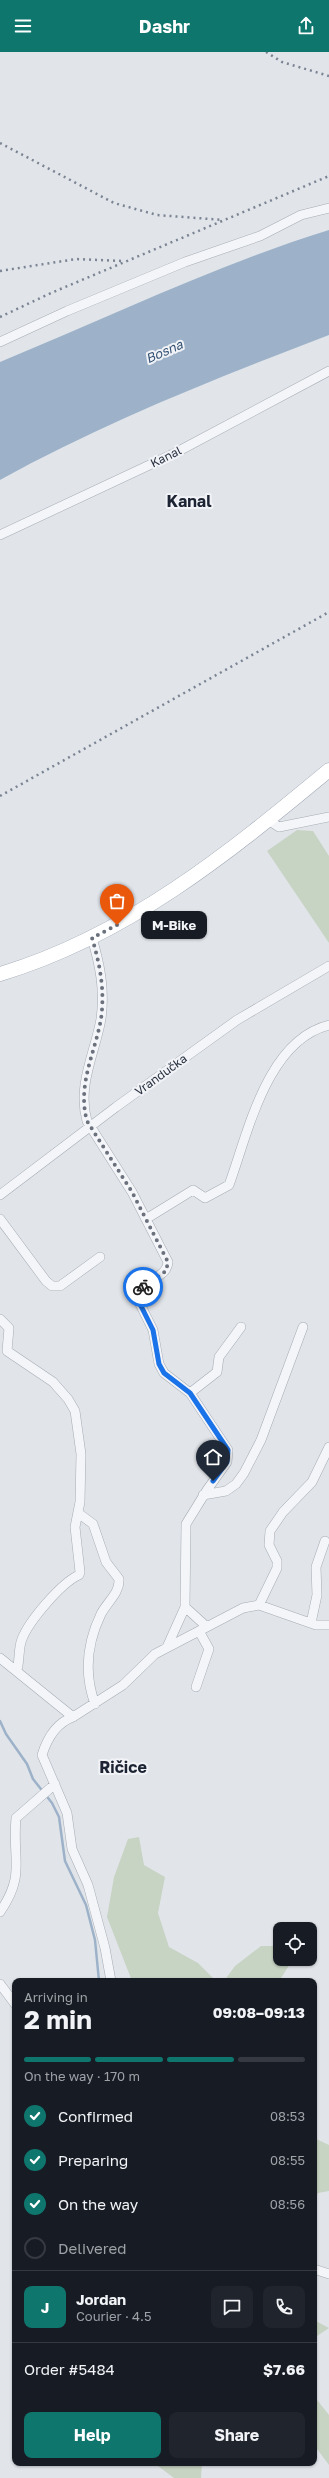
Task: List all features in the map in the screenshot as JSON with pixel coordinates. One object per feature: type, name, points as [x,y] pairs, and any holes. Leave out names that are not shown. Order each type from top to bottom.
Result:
[{"type":"main road","points":[[0,974],[92,938],[130,918],[181,886],[268,820],[329,770]]},
{"type":"street","points":[[0,342],[67,311],[185,262],[260,236],[301,215],[329,208]]},
{"type":"street","name":"Kanal","points":[[0,535],[175,453],[329,371]]},
{"type":"street","points":[[268,820],[279,827],[329,817]]},
{"type":"street","points":[[92,938],[101,967],[103,998],[100,1021],[87,1066],[85,1112],[91,1126],[146,1219],[168,1262],[168,1269],[144,1286],[139,1302],[153,1330],[159,1364],[164,1373],[190,1393],[228,1450],[227,1462],[203,1495],[185,1529],[185,1607],[167,1647]]},
{"type":"street","name":"Vrandučka","points":[[0,1194],[237,1020],[329,966]]},
{"type":"street","points":[[146,1219],[193,1190],[205,1198],[229,1185],[246,1132],[277,1066],[294,1046],[307,1034],[329,1025]]},
{"type":"street","points":[[0,1219],[46,1281],[52,1286],[60,1286],[100,1257]]},
{"type":"street","points":[[0,1319],[8,1328],[7,1350],[53,1382],[68,1399],[75,1411],[81,1454],[80,1502],[75,1527],[78,1575],[66,1582],[27,1629],[21,1641],[17,1670]]},
{"type":"street","points":[[190,1393],[217,1372],[219,1357],[241,1327]]},
{"type":"street","points":[[203,1495],[226,1491],[236,1484],[244,1473],[261,1440],[303,1327]]},
{"type":"street","points":[[259,1605],[277,1568],[277,1561],[269,1545],[270,1531],[283,1512],[312,1482],[329,1447]]},
{"type":"street","points":[[78,1513],[93,1524],[106,1562],[119,1579],[116,1592],[101,1614],[88,1659],[88,1677],[96,1704]]},
{"type":"street","points":[[311,1623],[317,1595],[316,1567],[325,1541]]},
{"type":"street","points":[[110,1978],[95,1908],[88,1886],[72,1849],[67,1812],[42,1755],[52,1733],[62,1723],[96,1704],[123,1685],[155,1654],[243,1608],[259,1605],[311,1623],[329,1625]]},
{"type":"street","points":[[185,1607],[203,1629],[209,1649],[196,1687]]},
{"type":"street","points":[[0,1658],[17,1670],[73,1717]]},
{"type":"street","points":[[0,1912],[12,1893],[18,1873],[15,1836],[16,1818],[55,1784]]},
{"type":"street","points":[[0,1984],[12,2000]]},
{"type":"street","points":[[317,2270],[329,2274]]},
{"type":"green space","points":[[297,830],[313,831],[329,856],[329,943],[267,851]]},
{"type":"green space","points":[[139,1837],[144,1865],[165,1877],[158,1913],[169,1947],[198,1963],[213,1978],[131,1978],[107,1917],[114,1877],[128,1839]]},
{"type":"green space","points":[[261,1946],[273,1946],[273,1966],[289,1966],[281,1978],[226,1978],[235,1966]]},
{"type":"green space","points":[[317,2139],[329,2145],[329,2191],[318,2193],[317,2195]]},
{"type":"green space","points":[[317,2322],[329,2328],[317,2336]]},
{"type":"green space","points":[[317,2400],[329,2415],[329,2465],[317,2449]]},
{"type":"green space","points":[[158,2466],[202,2466],[201,2478],[174,2478]]},
{"type":"water","name":"Bosna","points":[[329,230],[329,335],[203,384],[121,420],[0,480],[0,362],[204,275]]},
{"type":"waterway","points":[[0,1721],[6,1734],[27,1764],[33,1779],[52,1803],[59,1817],[65,1861],[86,1905],[95,1940],[99,1978]]},
{"type":"railway","points":[[266,52],[282,62],[329,76]]},
{"type":"railway","points":[[0,143],[114,203],[157,215],[223,220]]},
{"type":"railway","points":[[0,317],[51,293],[329,176]]},
{"type":"railway","points":[[0,271],[76,259],[123,261]]},
{"type":"railway","points":[[0,796],[329,612]]},
{"type":"way so far","points":[[117,925],[92,938],[101,967],[103,998],[100,1021],[87,1066],[85,1112],[87,1121],[132,1192],[168,1262],[168,1269],[143,1287]]},
{"type":"place","name":"M-Bike","points":[[117,925]]},
{"type":"district","name":"Kanal","points":[[189,501]]},
{"type":"district","name":"Ričice","points":[[123,1767]]},
{"type":"route","points":[[143,1287],[140,1292],[139,1302],[153,1330],[159,1364],[169,1378],[190,1393],[227,1446],[227,1462],[213,1481]]}]
